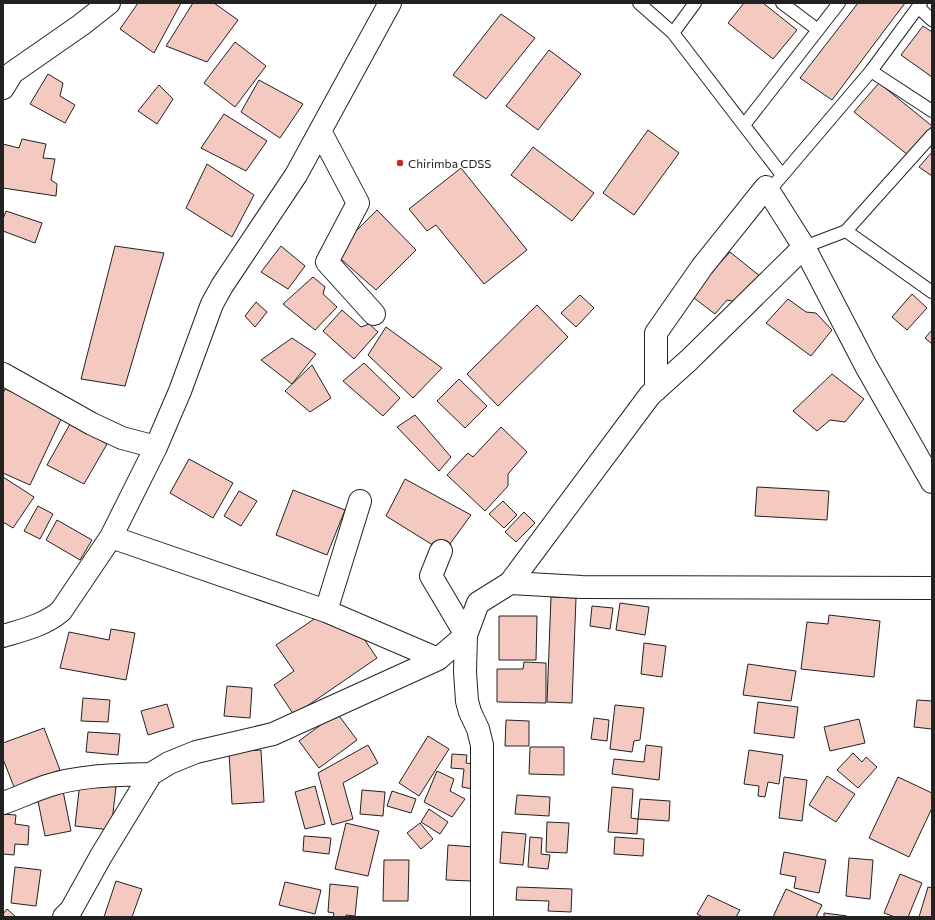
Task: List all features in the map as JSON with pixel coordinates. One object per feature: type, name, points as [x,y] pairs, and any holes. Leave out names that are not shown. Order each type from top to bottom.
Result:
[{"type":"street","points":[[3,88],[12,73],[82,25],[109,3]]},
{"type":"street","points":[[3,636],[41,624],[57,615],[111,537],[156,448],[180,391],[212,304],[222,286],[296,174],[390,3]]},
{"type":"street","points":[[320,131],[358,203],[327,262],[374,314]]},
{"type":"street","points":[[656,390],[656,333],[707,260],[766,187],[776,183],[804,247],[866,366],[932,482]]},
{"type":"street","points":[[482,917],[482,745],[478,729],[470,712],[467,701],[465,672],[466,635],[478,603],[510,583],[650,395],[689,360],[804,247]]},
{"type":"street","points":[[3,374],[92,424],[122,438],[156,448]]},
{"type":"street","points":[[326,611],[360,501]]},
{"type":"street","points":[[111,537],[326,611],[438,659]]},
{"type":"street","points":[[441,551],[431,576],[466,635]]},
{"type":"street","points":[[510,583],[582,587],[932,588]]},
{"type":"street","points":[[64,917],[70,910],[151,774],[168,763],[196,752],[273,734],[438,659],[466,635]]},
{"type":"street","points":[[3,803],[47,786],[73,780],[151,774]]},
{"type":"lane","points":[[639,3],[673,34],[744,125],[776,183],[871,71],[919,5],[932,20]]},
{"type":"lane","points":[[673,34],[695,3]]},
{"type":"lane","points":[[782,3],[818,30]]},
{"type":"lane","points":[[744,125],[839,3]]},
{"type":"lane","points":[[871,71],[932,111]]},
{"type":"lane","points":[[804,247],[846,231],[932,135]]},
{"type":"lane","points":[[846,231],[932,292]]},
{"type":"building","points":[[138,3],[181,3],[154,53],[120,29]]},
{"type":"building","points":[[193,3],[214,3],[238,20],[207,62],[166,46]]},
{"type":"building","points":[[744,3],[763,3],[797,30],[773,59],[728,23]]},
{"type":"building","points":[[858,3],[905,3],[832,100],[800,78]]},
{"type":"building","points":[[501,14],[535,38],[486,99],[453,75]]},
{"type":"building","points":[[923,26],[932,32],[932,77],[901,55]]},
{"type":"building","points":[[235,42],[266,66],[235,107],[204,83]]},
{"type":"building","points":[[549,50],[581,74],[538,130],[506,106]]},
{"type":"building","points":[[48,74],[63,83],[60,96],[75,105],[65,123],[30,104]]},
{"type":"building","points":[[259,80],[303,104],[280,138],[241,112]]},
{"type":"building","points":[[879,83],[932,126],[908,155],[854,112]]},
{"type":"building","points":[[159,85],[173,99],[157,124],[138,111]]},
{"type":"building","points":[[224,114],[267,141],[246,171],[201,148]]},
{"type":"building","points":[[648,130],[679,153],[634,215],[603,193]]},
{"type":"building","points":[[22,139],[46,144],[43,158],[55,159],[51,180],[57,184],[56,196],[3,188],[3,144],[19,148]]},
{"type":"building","points":[[533,147],[594,193],[572,221],[511,175]]},
{"type":"building","points":[[932,152],[932,176],[919,167]]},
{"type":"building","points":[[207,164],[254,195],[232,237],[186,208]]},
{"type":"building","points":[[461,168],[527,250],[484,284],[436,225],[427,231],[409,209]]},
{"type":"building","points":[[377,210],[416,250],[376,290],[334,253]]},
{"type":"building","points":[[6,211],[42,223],[35,243],[3,231],[3,219]]},
{"type":"building","points":[[115,246],[164,253],[125,386],[81,379]]},
{"type":"building","points":[[281,246],[305,266],[288,289],[261,272]]},
{"type":"building","points":[[730,252],[761,277],[742,303],[727,300],[715,314],[690,295]]},
{"type":"building","points":[[313,277],[325,287],[323,294],[337,307],[315,330],[283,304]]},
{"type":"building","points":[[912,294],[927,308],[907,330],[892,317]]},
{"type":"building","points":[[580,295],[594,308],[576,327],[561,313]]},
{"type":"building","points":[[788,299],[806,312],[816,313],[832,330],[811,356],[766,323]]},
{"type":"building","points":[[256,302],[267,312],[255,327],[245,316]]},
{"type":"building","points":[[537,305],[568,337],[498,406],[467,374]]},
{"type":"building","points":[[342,310],[361,327],[369,324],[378,332],[354,359],[323,331]]},
{"type":"building","points":[[386,327],[442,368],[413,398],[368,355]]},
{"type":"building","points":[[932,330],[932,344],[925,338]]},
{"type":"building","points":[[292,338],[316,354],[292,384],[261,360]]},
{"type":"building","points":[[364,363],[400,398],[383,416],[343,381]]},
{"type":"building","points":[[312,365],[331,398],[310,412],[285,391]]},
{"type":"building","points":[[832,374],[864,399],[845,422],[830,420],[817,431],[793,411]]},
{"type":"building","points":[[459,379],[487,406],[465,428],[437,401]]},
{"type":"building","points":[[5,389],[63,415],[30,485],[3,473],[3,393]]},
{"type":"building","points":[[415,415],[451,457],[439,471],[397,427]]},
{"type":"building","points":[[70,424],[107,444],[84,484],[47,465]]},
{"type":"building","points":[[501,427],[527,452],[508,474],[508,486],[485,511],[447,475],[468,453],[473,457]]},
{"type":"building","points":[[189,459],[233,483],[213,518],[170,493]]},
{"type":"building","points":[[3,477],[34,497],[13,528],[3,522]]},
{"type":"building","points":[[405,479],[471,515],[444,552],[386,516]]},
{"type":"building","points":[[757,487],[829,491],[827,520],[755,516]]},
{"type":"building","points":[[293,490],[345,510],[327,555],[276,535]]},
{"type":"building","points":[[239,491],[257,501],[241,526],[224,516]]},
{"type":"building","points":[[503,501],[517,515],[504,528],[489,514]]},
{"type":"building","points":[[38,506],[53,514],[40,539],[24,531]]},
{"type":"building","points":[[524,512],[535,523],[516,542],[505,532]]},
{"type":"building","points":[[57,520],[92,540],[80,560],[46,540]]},
{"type":"building","points":[[551,597],[576,598],[572,703],[547,702]]},
{"type":"building","points":[[620,603],[649,607],[645,635],[616,630]]},
{"type":"building","points":[[592,606],[613,608],[610,629],[590,626]]},
{"type":"building","points":[[320,615],[360,633],[377,658],[294,715],[274,685],[294,671],[276,645]]},
{"type":"building","points":[[829,615],[880,621],[874,677],[801,669],[807,622],[828,624]]},
{"type":"building","points":[[499,616],[537,616],[536,660],[499,660]]},
{"type":"building","points":[[111,629],[135,633],[126,680],[60,668],[69,632],[109,640]]},
{"type":"building","points":[[644,643],[666,646],[662,677],[641,674]]},
{"type":"building","points":[[524,662],[546,663],[546,703],[497,702],[497,669],[523,669]]},
{"type":"building","points":[[748,664],[796,671],[791,701],[743,695]]},
{"type":"building","points":[[227,686],[252,688],[250,718],[224,716]]},
{"type":"building","points":[[83,698],[110,700],[108,722],[81,721]]},
{"type":"building","points":[[917,700],[932,701],[932,729],[914,727]]},
{"type":"building","points":[[758,702],[798,707],[794,738],[754,733]]},
{"type":"building","points":[[167,704],[174,727],[148,735],[141,711]]},
{"type":"building","points":[[615,705],[644,708],[640,740],[634,741],[632,752],[610,749]]},
{"type":"building","points":[[337,713],[357,740],[319,768],[299,741]]},
{"type":"building","points":[[594,718],[609,720],[607,741],[591,739]]},
{"type":"building","points":[[859,719],[865,743],[830,751],[824,727]]},
{"type":"building","points":[[506,720],[529,721],[529,746],[505,746]]},
{"type":"building","points":[[44,728],[60,770],[14,787],[3,759],[3,743]]},
{"type":"building","points":[[88,732],[120,734],[118,755],[86,752]]},
{"type":"building","points":[[428,736],[449,749],[419,796],[399,783]]},
{"type":"building","points":[[368,745],[378,763],[343,783],[353,819],[332,825],[318,773]]},
{"type":"building","points":[[646,745],[662,747],[659,780],[612,774],[614,759],[644,762]]},
{"type":"building","points":[[530,747],[564,747],[564,775],[529,774]]},
{"type":"building","points":[[261,750],[264,802],[232,804],[229,752]]},
{"type":"building","points":[[749,750],[783,755],[779,784],[768,782],[765,797],[758,796],[759,786],[744,784]]},
{"type":"building","points":[[853,753],[862,762],[866,757],[877,767],[858,788],[837,770]]},
{"type":"building","points":[[452,754],[467,755],[466,763],[474,764],[472,789],[462,787],[464,769],[451,768]]},
{"type":"building","points":[[437,771],[454,779],[450,791],[465,799],[452,817],[424,802]]},
{"type":"building","points":[[827,776],[855,794],[836,822],[809,805]]},
{"type":"building","points":[[784,777],[807,780],[802,821],[779,818]]},
{"type":"building","points":[[898,777],[932,793],[932,808],[909,857],[869,838]]},
{"type":"building","points":[[80,782],[116,787],[111,830],[75,826]]},
{"type":"building","points":[[315,786],[325,824],[305,829],[295,792]]},
{"type":"building","points":[[612,787],[633,789],[631,818],[638,819],[637,834],[608,832]]},
{"type":"building","points":[[362,790],[385,792],[383,816],[360,814]]},
{"type":"building","points":[[63,791],[71,831],[45,836],[37,796]]},
{"type":"building","points":[[392,791],[416,799],[411,813],[387,806]]},
{"type":"building","points":[[517,795],[550,797],[549,816],[515,814]]},
{"type":"building","points":[[640,799],[670,801],[669,821],[638,819]]},
{"type":"building","points":[[429,809],[448,822],[440,834],[421,822]]},
{"type":"building","points":[[3,814],[16,815],[15,824],[29,826],[28,845],[15,844],[14,855],[3,854]]},
{"type":"building","points":[[547,822],[569,823],[567,853],[546,852]]},
{"type":"building","points":[[346,823],[379,831],[368,876],[335,869]]},
{"type":"building","points":[[420,823],[433,839],[421,849],[407,833]]},
{"type":"building","points":[[502,832],[526,834],[523,865],[500,863]]},
{"type":"building","points":[[304,836],[331,838],[329,854],[303,851]]},
{"type":"building","points":[[530,837],[542,838],[541,854],[550,855],[548,869],[528,867]]},
{"type":"building","points":[[615,837],[644,839],[643,856],[614,854]]},
{"type":"building","points":[[448,845],[474,847],[472,881],[446,880]]},
{"type":"building","points":[[784,852],[826,860],[819,893],[794,888],[796,877],[780,874]]},
{"type":"building","points":[[849,858],[873,860],[870,899],[846,896]]},
{"type":"building","points":[[384,860],[409,860],[408,901],[383,901]]},
{"type":"building","points":[[15,867],[41,870],[36,906],[11,903]]},
{"type":"building","points":[[900,874],[922,883],[908,917],[895,917],[884,913]]},
{"type":"building","points":[[116,881],[142,889],[132,917],[104,917]]},
{"type":"building","points":[[285,882],[321,890],[315,914],[279,905]]},
{"type":"building","points":[[330,884],[358,887],[355,916],[346,915],[346,917],[333,917],[334,913],[328,912]]},
{"type":"building","points":[[517,887],[572,889],[571,912],[548,911],[549,901],[516,900]]},
{"type":"building","points":[[928,887],[932,888],[932,917],[919,917]]},
{"type":"building","points":[[786,889],[822,905],[816,917],[773,917]]},
{"type":"building","points":[[708,895],[740,910],[736,917],[703,917],[697,914]]},
{"type":"building","points":[[7,909],[16,917],[3,917],[3,914]]},
{"type":"building","points":[[824,913],[847,916],[847,917],[824,917]]},
{"type":"place","name":"Chirimba CDSS","points":[[400,163]]}]
